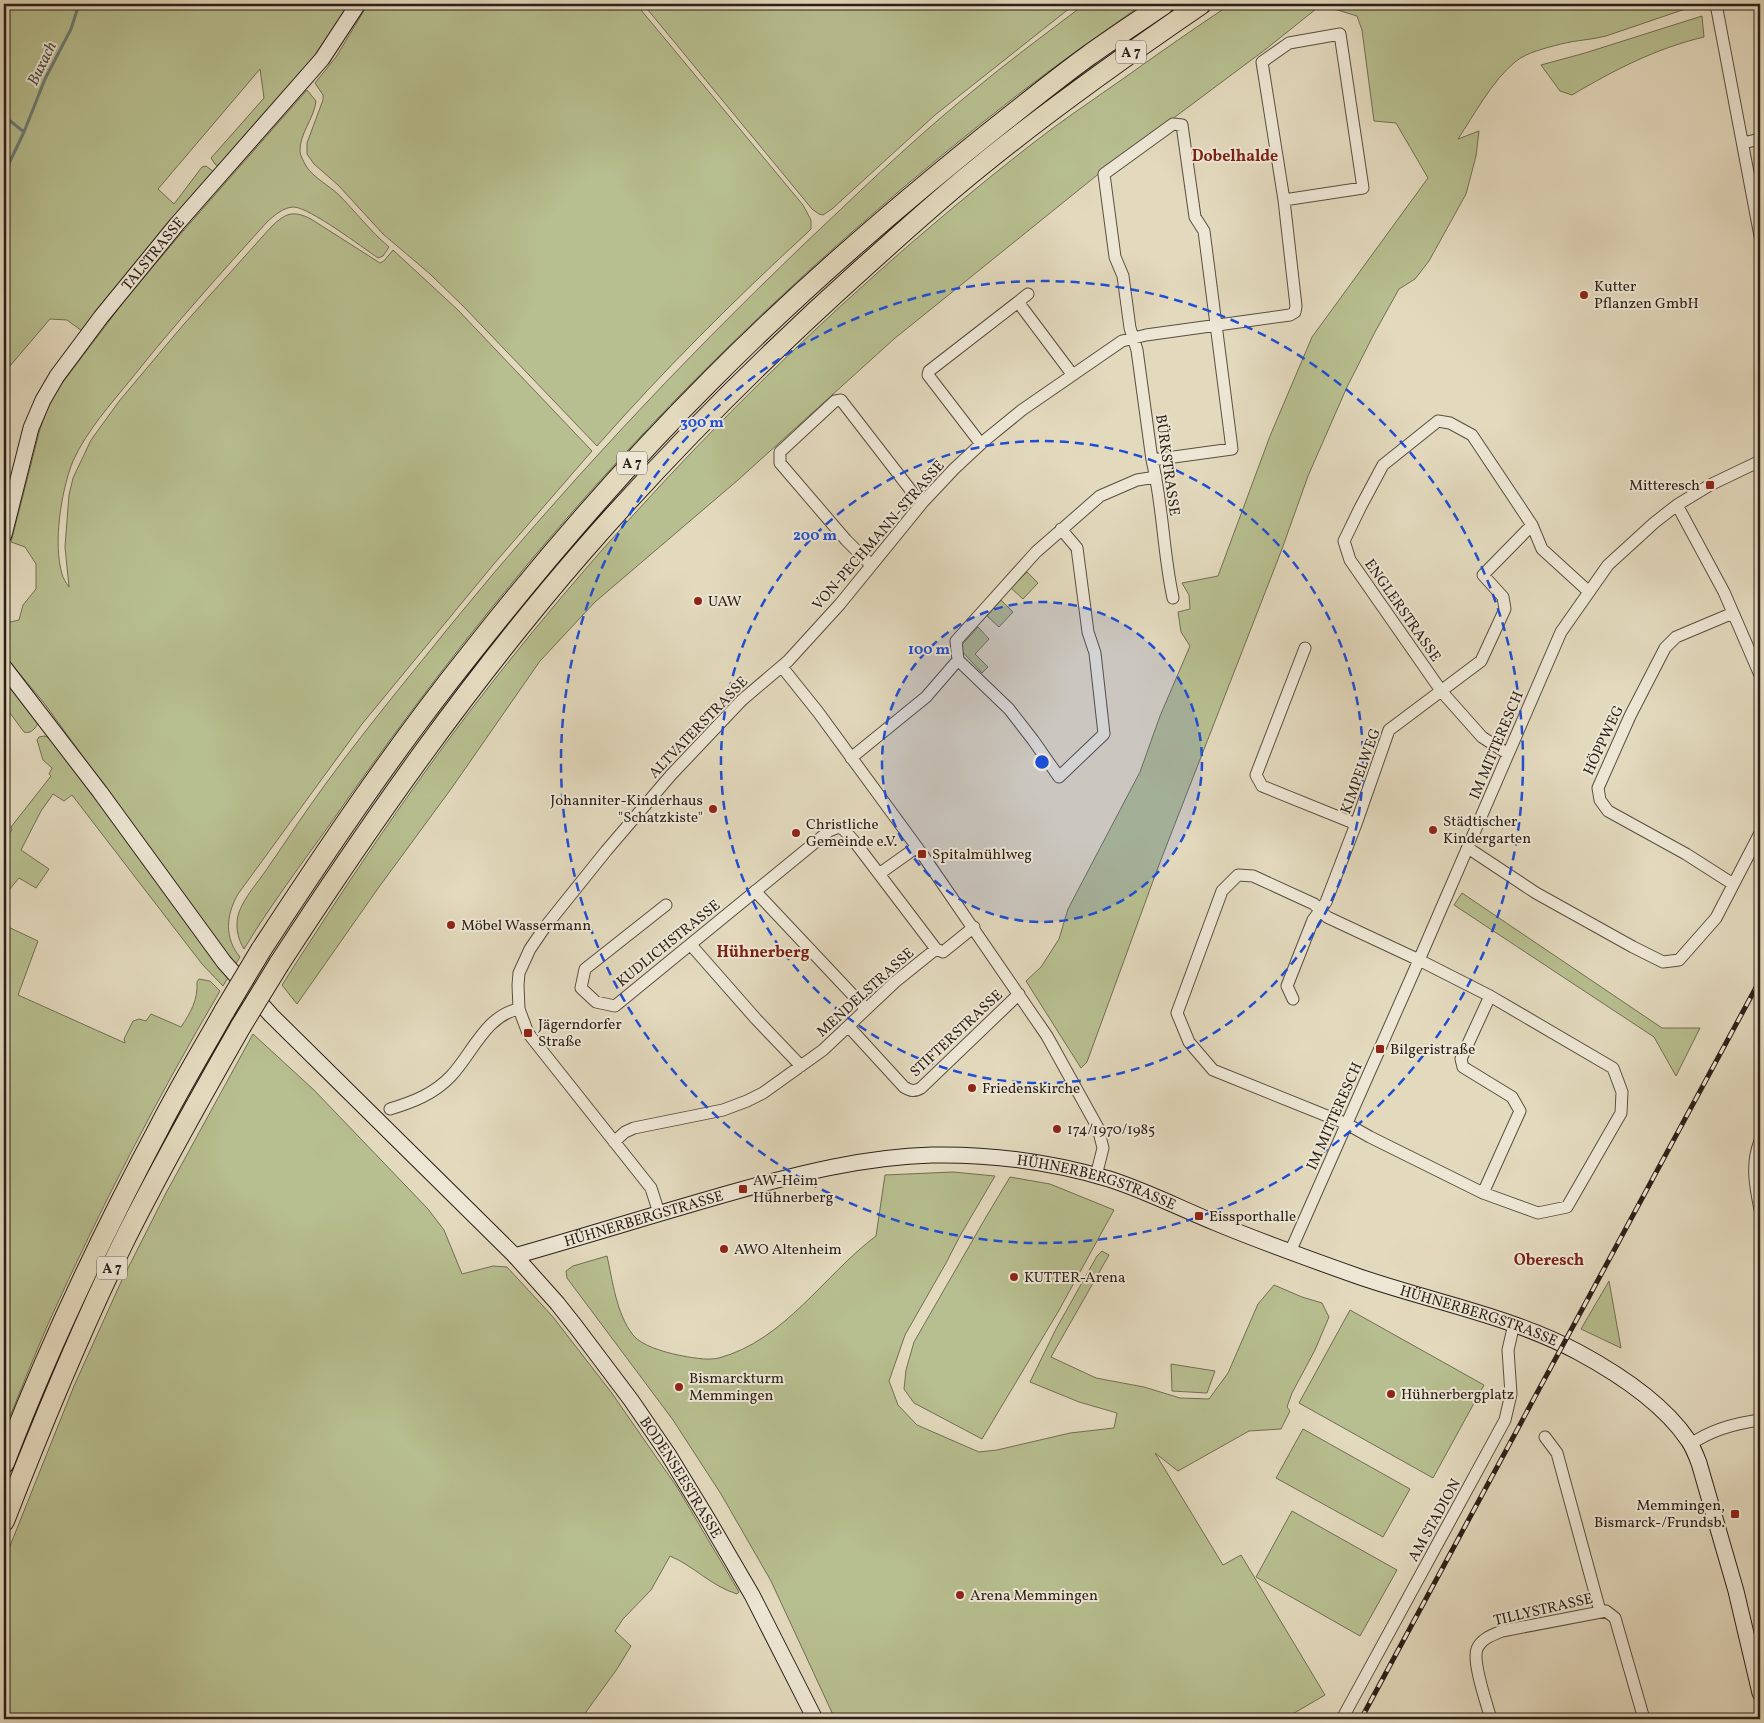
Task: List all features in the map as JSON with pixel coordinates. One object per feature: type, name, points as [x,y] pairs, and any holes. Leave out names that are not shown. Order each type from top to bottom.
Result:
[{"type":"highway","name":"A 7","points":[[4,1463],[50,1349],[99,1245],[160,1125],[225,1010],[320,859],[391,758],[460,667],[555,550],[651,443],[712,379],[868,233],[950,164],[1081,61],[1164,4]]},
{"type":"highway","name":"A 7","points":[[4,1521],[74,1351],[125,1240],[179,1136],[241,1026],[338,873],[422,753],[498,654],[581,553],[673,452],[743,380],[818,309],[977,169],[1062,102],[1201,4]]},
{"type":"street","name":"TALSTRASSE","points":[[4,535],[31,428],[50,387],[101,316],[177,224],[322,59],[358,4]]},
{"type":"street","points":[[1716,4],[1760,236]]},
{"type":"street","points":[[1340,34],[1363,188],[1284,200],[1262,62],[1290,43],[1340,34]]},
{"type":"street","name":"BÜRKSTRASSE","points":[[1173,598],[1168,576],[1156,477],[1137,350],[1130,328],[1122,276],[1115,257],[1104,174],[1173,124],[1182,125],[1195,217],[1204,231],[1216,326]]},
{"type":"street","points":[[1743,143],[1760,139]]},
{"type":"street","name":"VON-PECHMANN-STRASSE","points":[[782,668],[840,604],[923,502],[954,469],[1022,410],[1072,374],[1122,341],[1133,337],[1290,315],[1295,312],[1296,306],[1284,200]]},
{"type":"street","points":[[981,444],[928,375],[929,371],[1028,294]]},
{"type":"street","points":[[1018,302],[1072,374]]},
{"type":"street","points":[[1152,460],[1232,449],[1216,326]]},
{"type":"street","points":[[871,565],[846,540],[780,463],[780,452],[835,401],[841,400],[916,497],[923,502]]},
{"type":"street","name":"ENGLERSTRASSE","points":[[1508,754],[1482,737],[1442,692],[1350,560],[1344,541],[1364,500],[1383,465],[1438,421],[1450,423],[1472,435],[1532,525],[1542,548],[1588,591]]},
{"type":"street","name":"IM MITTERESCH","points":[[1290,1252],[1561,632],[1608,565],[1641,534],[1677,506],[1710,485],[1760,461]]},
{"type":"street","points":[[1061,529],[1077,548],[1088,632],[1095,653],[1104,734],[1058,776],[1034,740],[1009,709],[958,660],[956,641],[1036,552],[1061,529],[1100,496],[1137,480],[1156,477]]},
{"type":"street","points":[[1677,506],[1713,570],[1760,675]]},
{"type":"street","name":"KIMPELWEG","points":[[1293,999],[1287,986],[1313,920],[1326,902],[1389,730],[1481,661],[1505,609],[1503,596],[1483,575],[1532,525]]},
{"type":"street","name":"HÖPPWEG","points":[[1733,613],[1676,637],[1665,648],[1630,716],[1598,788],[1600,800],[1608,811],[1686,854],[1733,884]]},
{"type":"street","points":[[1305,648],[1256,775],[1262,786],[1356,824]]},
{"type":"street","points":[[852,758],[926,697],[958,660]]},
{"type":"street","name":"BODENSEESTRASSE","points":[[4,667],[100,792],[224,962],[278,1022],[515,1256],[567,1315],[631,1400],[668,1454],[752,1595],[814,1719]]},
{"type":"street","points":[[782,668],[852,758],[917,847],[974,927],[1047,1036],[1098,1128],[1103,1148],[1096,1176]]},
{"type":"street","name":"ALTVATERSTRASSE","points":[[519,1009],[518,985],[520,973],[530,949],[545,927],[606,851],[671,775],[742,700],[758,685],[782,668]]},
{"type":"street","name":"KUDLICHSTRASSE","points":[[666,905],[586,969],[581,988],[596,1002],[615,1006],[829,831],[839,827],[844,830],[879,874]]},
{"type":"street","points":[[1468,848],[1536,893],[1663,962],[1679,960],[1716,918],[1760,832]]},
{"type":"street","points":[[917,847],[879,874],[936,949]]},
{"type":"street","points":[[1238,875],[1253,876],[1314,904],[1320,910],[1327,917],[1490,996],[1613,1068],[1622,1092],[1621,1113],[1567,1207],[1538,1213],[1483,1193],[1347,1124],[1213,1070],[1189,1042],[1176,1013],[1222,891],[1238,875]]},
{"type":"street","points":[[755,891],[866,1009]]},
{"type":"street","name":"MENDELSTRASSE","points":[[614,1142],[634,1128],[707,1114],[742,1103],[763,1093],[823,1050],[850,1027],[895,982],[936,949],[942,952],[974,927]]},
{"type":"street","points":[[691,945],[756,1019],[801,1066]]},
{"type":"street","name":"STIFTERSTRASSE","points":[[850,1027],[904,1087],[911,1091],[916,1091],[1019,994]]},
{"type":"street","points":[[1483,1193],[1520,1111],[1512,1097],[1463,1067],[1462,1059],[1490,996]]},
{"type":"street","points":[[390,1109],[412,1102],[432,1092],[451,1076],[476,1042],[493,1023],[505,1014],[519,1009],[528,1033],[537,1046],[651,1188],[659,1213]]},
{"type":"street","points":[[1760,1141],[1755,1161],[1755,1187],[1760,1209]]},
{"type":"street","name":"HÜHNERBERGSTRASSE","points":[[515,1256],[810,1171],[893,1156],[936,1155],[1006,1158],[1035,1162],[1110,1179],[1290,1252],[1372,1280],[1514,1324],[1549,1338],[1580,1353],[1637,1390],[1668,1417],[1691,1444],[1700,1463],[1716,1517],[1760,1694]]},
{"type":"street","name":"AM STADION","points":[[1342,1719],[1505,1420],[1511,1394],[1508,1350],[1514,1324]]},
{"type":"street","points":[[1691,1444],[1702,1436],[1731,1426],[1760,1420]]},
{"type":"street","points":[[1545,1437],[1557,1453],[1600,1611]]},
{"type":"street","name":"TILLYSTRASSE","points":[[1491,1719],[1476,1661],[1477,1649],[1481,1642],[1502,1631],[1600,1611],[1606,1611],[1616,1618],[1644,1719]]},
{"type":"green space","points":[[4,4],[350,4],[320,51],[219,167],[211,158],[264,98],[260,69],[158,189],[174,204],[202,167],[206,166],[214,172],[82,331],[67,320],[50,319],[4,373]]},
{"type":"green space","points":[[368,4],[636,4],[803,205],[811,220],[811,229],[699,337],[647,390],[597,446],[463,306],[430,274],[383,234],[338,185],[314,164],[307,154],[307,143],[323,100],[323,95],[315,83],[336,57]]},
{"type":"green space","points":[[643,4],[1075,4],[935,115],[832,209],[823,215],[812,209]]},
{"type":"green space","points":[[1085,4],[1143,4],[1020,93],[907,185],[797,281],[675,400],[576,508],[481,621],[392,737],[282,891],[244,949],[237,931],[238,917],[242,905],[324,785],[454,621],[536,523],[710,337],[880,172],[978,87]]},
{"type":"green space","points":[[1231,4],[1700,4],[1606,36],[1561,44],[1525,56],[1515,62],[1499,79],[1458,139],[1479,131],[1476,156],[1466,194],[1429,261],[1415,279],[1399,289],[1347,387],[1308,476],[1282,549],[1157,870],[1087,1062],[1081,1068],[1026,981],[1041,967],[1059,939],[1068,909],[1140,772],[1160,716],[1190,646],[1181,632],[1178,612],[1190,609],[1189,595],[1182,583],[1218,576],[1270,436],[1312,337],[1428,178],[1396,123],[1374,121],[1362,30],[1357,16],[1321,5],[1266,49],[1096,176],[894,339],[738,480],[595,602],[540,661],[297,1004],[282,985],[397,812],[445,744],[531,634],[595,558],[662,484],[731,412],[803,342],[876,274],[951,209],[1050,130]]},
{"type":"green space","points":[[1702,16],[1704,37],[1669,47],[1636,61],[1572,95],[1560,91],[1541,65],[1585,53]]},
{"type":"green space","points":[[307,90],[316,101],[313,114],[300,145],[300,154],[306,166],[317,178],[338,194],[389,247],[383,256],[378,258],[312,214],[294,207],[282,210],[267,222],[148,358],[100,418],[85,439],[73,461],[65,487],[58,533],[59,561],[62,576],[69,587],[65,547],[69,495],[73,478],[91,440],[120,400],[184,324],[272,226],[281,218],[290,214],[299,214],[311,219],[380,263],[393,250],[458,310],[592,451],[493,565],[362,724],[238,894],[231,910],[228,926],[231,942],[240,957],[235,965],[44,703],[4,655],[4,618],[10,622],[19,620],[23,605],[36,589],[36,564],[25,547],[11,542],[40,429],[48,407],[60,386],[128,296]]},
{"type":"green space","points":[[1027,572],[1038,583],[1023,599],[1011,588]]},
{"type":"green space","points":[[1001,600],[1013,612],[999,627],[987,616]]},
{"type":"green space","points":[[978,627],[989,639],[975,654],[988,667],[982,673],[959,648]]},
{"type":"green space","points":[[4,677],[38,723],[31,732],[24,732],[4,705]]},
{"type":"green space","points":[[39,737],[51,738],[229,976],[223,986],[202,964],[72,795],[64,801],[53,794],[41,811],[21,850],[49,869],[36,888],[19,878],[4,896],[4,840],[12,830],[11,827],[51,776],[49,774],[52,768],[43,760],[37,740]]},
{"type":"green space","points":[[1462,893],[1662,1028],[1700,1028],[1676,1076],[1654,1037],[1454,905]]},
{"type":"green space","points":[[4,925],[38,941],[18,995],[125,1043],[124,1039],[133,1021],[139,1019],[146,1021],[151,1014],[181,1027],[193,1006],[199,979],[210,981],[220,991],[152,1113],[88,1238],[49,1322],[4,1431]]},
{"type":"green space","points":[[253,1034],[314,1090],[428,1209],[444,1230],[462,1274],[493,1266],[507,1267],[553,1317],[611,1392],[677,1487],[739,1592],[737,1594],[719,1586],[670,1556],[651,1590],[623,1619],[615,1631],[631,1646],[586,1712],[586,1719],[4,1719],[4,1561],[74,1386],[121,1282],[166,1193]]},
{"type":"green space","points":[[953,1172],[995,1176],[905,1335],[889,1381],[898,1405],[917,1425],[979,1452],[997,1450],[1070,1433],[1114,1428],[1117,1413],[1079,1402],[1030,1382],[1056,1329],[1097,1256],[1102,1251],[1109,1255],[1051,1357],[1096,1378],[1144,1387],[1180,1398],[1209,1399],[1228,1373],[1258,1304],[1274,1285],[1322,1303],[1329,1317],[1315,1350],[1292,1393],[1287,1407],[1290,1411],[1281,1429],[1249,1431],[1178,1471],[1155,1453],[1223,1565],[1241,1555],[1325,1695],[1284,1719],[835,1719],[771,1581],[721,1494],[673,1420],[567,1278],[566,1271],[573,1266],[607,1256],[619,1307],[627,1326],[637,1339],[654,1348],[672,1354],[704,1359],[719,1358],[743,1349],[764,1337],[784,1322],[876,1236],[885,1175]]},
{"type":"green space","name":"KUTTER-Arena","points":[[1010,1177],[1050,1184],[1114,1210],[1058,1312],[982,1439],[914,1403],[904,1389],[906,1370],[914,1342]]},
{"type":"green space","points":[[1609,1281],[1621,1348],[1581,1329]]},
{"type":"green space","name":"Hühnerbergplatz","points":[[1350,1310],[1484,1385],[1433,1478],[1299,1403]]},
{"type":"green space","points":[[1171,1364],[1215,1371],[1207,1393],[1172,1391]]},
{"type":"green space","points":[[1303,1429],[1410,1489],[1383,1537],[1276,1478]]},
{"type":"green space","points":[[1292,1511],[1397,1570],[1360,1636],[1256,1577]]},
{"type":"waterway","name":"Buxach","points":[[4,174],[24,132],[45,79],[71,29],[79,4]]},
{"type":"waterway","name":"Buxach","points":[[4,116],[24,132]]},
{"type":"railway","points":[[1361,1719],[1760,980]]},
{"type":"place","name":"Kutter Pflanzen GmbH","points":[[1584,295]]},
{"type":"place","name":"Mitteresch","points":[[1710,485]]},
{"type":"place","name":"UAW","points":[[698,601]]},
{"type":"place","name":"Johanniter-Kinderhaus \"Schatzkiste\"","points":[[713,809]]},
{"type":"place","name":"Städtischer Kindergarten","points":[[1433,830]]},
{"type":"place","name":"Christliche Gemeinde e.V.","points":[[796,833]]},
{"type":"place","name":"Spitalmühlweg","points":[[922,854]]},
{"type":"place","name":"Möbel Wassermann","points":[[451,925]]},
{"type":"place","name":"Jägerndorfer Straße","points":[[528,1033]]},
{"type":"place","name":"Bilgeristraße","points":[[1380,1049]]},
{"type":"place","name":"Friedenskirche","points":[[972,1088]]},
{"type":"place","name":"174/1970/1985","points":[[1057,1129]]},
{"type":"place","name":"AW-Heim Hühnerberg","points":[[743,1189]]},
{"type":"place","name":"Eissporthalle","points":[[1199,1216]]},
{"type":"place","name":"AWO Altenheim","points":[[724,1249]]},
{"type":"place","name":"KUTTER-Arena","points":[[1014,1277]]},
{"type":"place","name":"Bismarckturm Memmingen","points":[[679,1387]]},
{"type":"place","name":"Hühnerbergplatz","points":[[1391,1394]]},
{"type":"place","name":"Memmingen, Bismarck-/Frundsb.","points":[[1735,1514]]},
{"type":"place","name":"Arena Memmingen","points":[[960,1595]]},
{"type":"district","name":"Dobelhalde","points":[[1235,155]]},
{"type":"district","name":"Hühnerberg","points":[[763,951]]},
{"type":"district","name":"Oberesch","points":[[1549,1259]]}]
